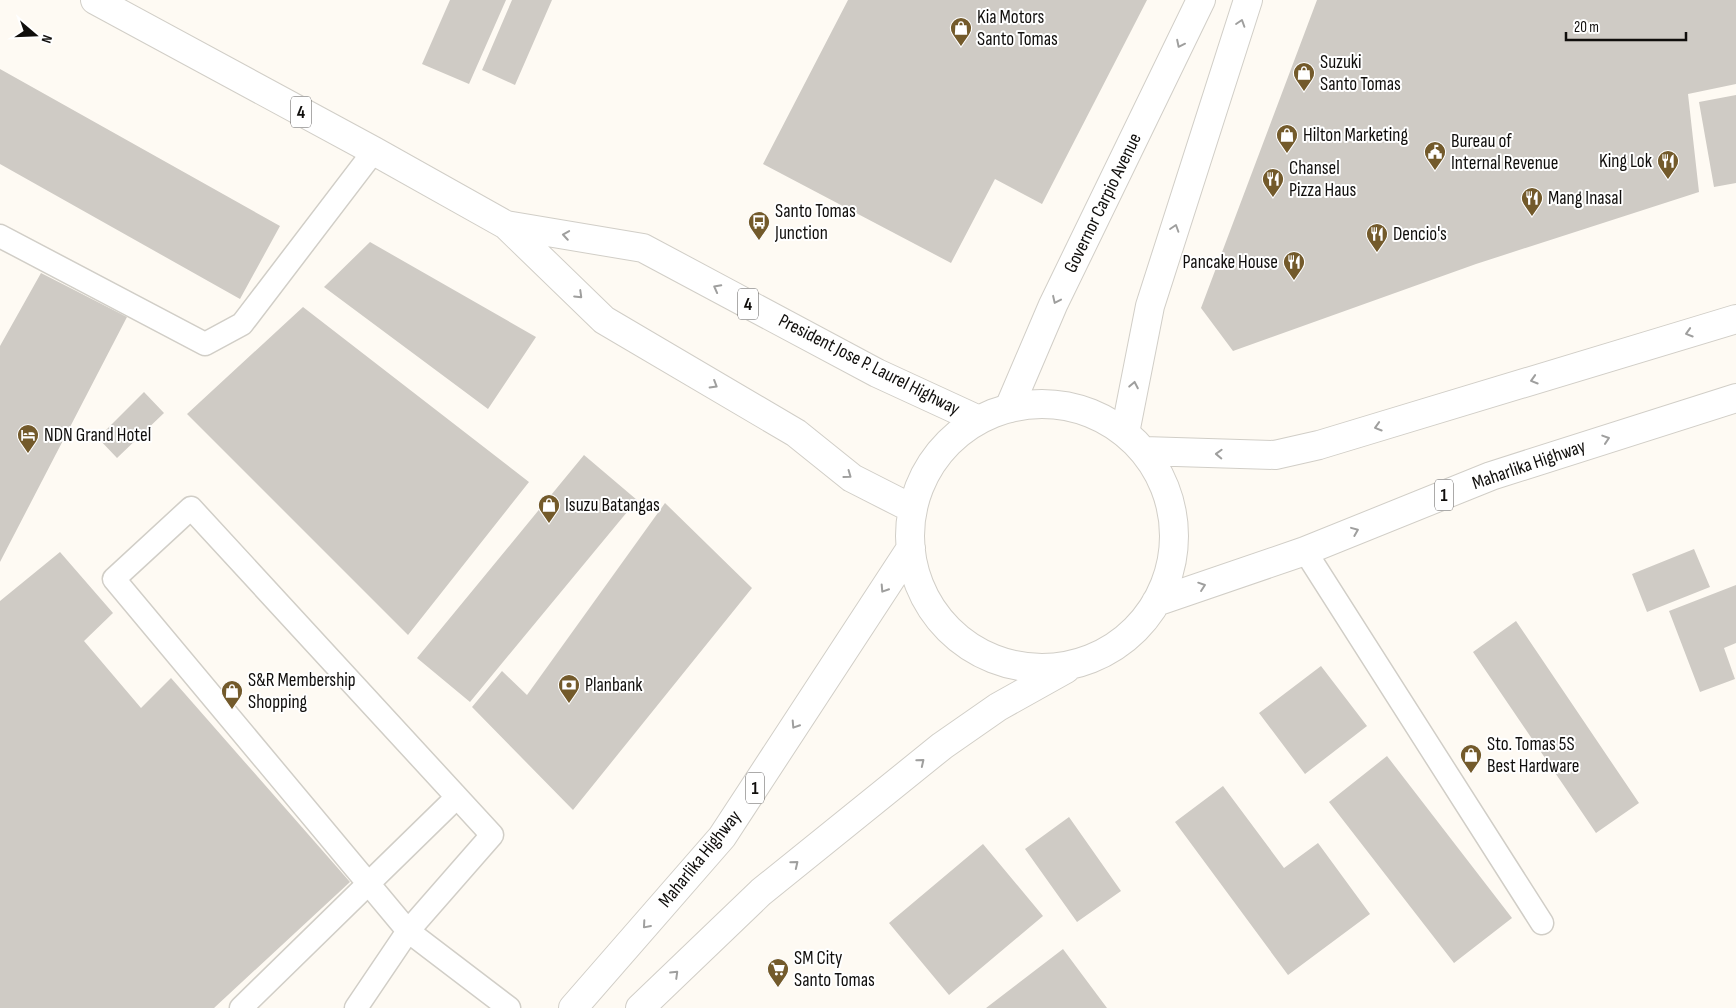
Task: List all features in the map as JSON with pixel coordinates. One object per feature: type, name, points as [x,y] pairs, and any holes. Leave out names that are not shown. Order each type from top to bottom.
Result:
[{"type":"main road","name":"President Jose P. Laurel Highway","points":[[95,0],[374,151],[506,226],[604,320],[796,434],[852,478],[913,509]]},
{"type":"main road","name":"Governor Carpio Avenue","points":[[1009,408],[1053,305],[1201,0]]},
{"type":"main road","points":[[1134,442],[1150,306],[1248,0]]},
{"type":"main road","name":"President Jose P. Laurel Highway","points":[[506,226],[643,248],[877,373],[979,420]]},
{"type":"main road","points":[[1134,442],[1275,455],[1320,445],[1736,319]]},
{"type":"main road","name":"Maharlika Highway","points":[[1156,602],[1305,551],[1491,476],[1736,398]]},
{"type":"main road","points":[[1029,404],[1049,404],[1073,407],[1099,416],[1134,442],[1162,482],[1168,495],[1174,538],[1171,563],[1165,583],[1156,602],[1146,618],[1119,644],[1098,656],[1075,664],[1056,668],[1036,669],[996,660],[976,651],[958,639],[943,624],[926,600],[917,578],[911,548],[910,528],[913,509],[921,485],[936,457],[952,439],[979,420],[1009,408],[1029,404]]},
{"type":"main road","name":"Maharlika Highway","points":[[573,1008],[722,837],[911,548]]},
{"type":"main road","points":[[640,1008],[761,892],[942,746],[998,707],[1075,664]]},
{"type":"lane","points":[[0,236],[205,344],[242,324],[374,151]]},
{"type":"lane","points":[[356,1008],[408,932],[492,835],[190,508],[114,579],[408,932],[508,1008]]},
{"type":"lane","points":[[1305,551],[1542,923]]},
{"type":"lane","points":[[241,1008],[457,797]]},
{"type":"building","points":[[450,0],[506,0],[469,84],[422,64]]},
{"type":"building","points":[[512,0],[552,0],[515,85],[482,70]]},
{"type":"building","points":[[848,0],[1147,0],[1042,204],[995,179],[951,263],[763,164]]},
{"type":"building","points":[[1317,0],[1736,0],[1736,84],[1688,94],[1699,192],[1476,264],[1233,351],[1201,308]]},
{"type":"building","points":[[0,69],[280,226],[240,299],[0,164]]},
{"type":"building","points":[[1736,95],[1736,183],[1714,187],[1699,102]]},
{"type":"building","points":[[370,242],[536,337],[488,409],[324,287]]},
{"type":"building","name":"NDN Grand Hotel","points":[[41,273],[127,317],[0,562],[0,346]]},
{"type":"building","points":[[303,307],[529,482],[408,635],[187,414]]},
{"type":"building","points":[[144,392],[164,413],[117,458],[98,438]]},
{"type":"building","points":[[584,455],[637,500],[470,702],[417,658]]},
{"type":"building","points":[[665,503],[752,588],[573,810],[472,707],[502,671],[527,695]]},
{"type":"building","points":[[1694,549],[1710,587],[1647,612],[1632,574]]},
{"type":"building","points":[[60,552],[113,613],[84,641],[141,708],[171,678],[350,882],[214,1008],[0,1008],[0,601]]},
{"type":"building","points":[[1736,585],[1736,643],[1724,648],[1735,679],[1700,692],[1669,611]]},
{"type":"building","points":[[1516,621],[1639,803],[1596,833],[1473,652]]},
{"type":"building","points":[[1321,666],[1367,726],[1305,774],[1259,713]]},
{"type":"building","points":[[1387,756],[1512,918],[1454,963],[1329,802]]},
{"type":"building","points":[[1223,786],[1284,868],[1318,843],[1370,914],[1288,975],[1175,822]]},
{"type":"building","points":[[1069,817],[1121,891],[1077,922],[1025,849]]},
{"type":"building","points":[[983,844],[1043,916],[949,995],[889,923]]},
{"type":"building","points":[[1063,949],[1107,1008],[986,1008]]},
{"type":"place","name":"Kia Motors Santo Tomas","points":[[961,47]]},
{"type":"place","name":"Suzuki Santo Tomas","points":[[1304,92]]},
{"type":"place","name":"Hilton Marketing","points":[[1287,154]]},
{"type":"place","name":"Bureau of Internal Revenue","points":[[1435,171]]},
{"type":"place","name":"King Lok","points":[[1668,180]]},
{"type":"place","name":"Chansel Pizza Haus","points":[[1273,198]]},
{"type":"place","name":"Mang Inasal","points":[[1532,217]]},
{"type":"place","name":"Santo Tomas Junction","points":[[759,241]]},
{"type":"place","name":"Dencio's","points":[[1377,253]]},
{"type":"place","name":"Pancake House","points":[[1294,281]]},
{"type":"place","name":"NDN Grand Hotel","points":[[28,454]]},
{"type":"place","name":"Isuzu Batangas","points":[[549,524]]},
{"type":"place","name":"Planbank","points":[[569,704]]},
{"type":"place","name":"S&R Membership Shopping","points":[[232,710]]},
{"type":"place","name":"Sto. Tomas 5S Best Hardware","points":[[1471,774]]},
{"type":"place","name":"SM City Santo Tomas","points":[[778,988]]}]
